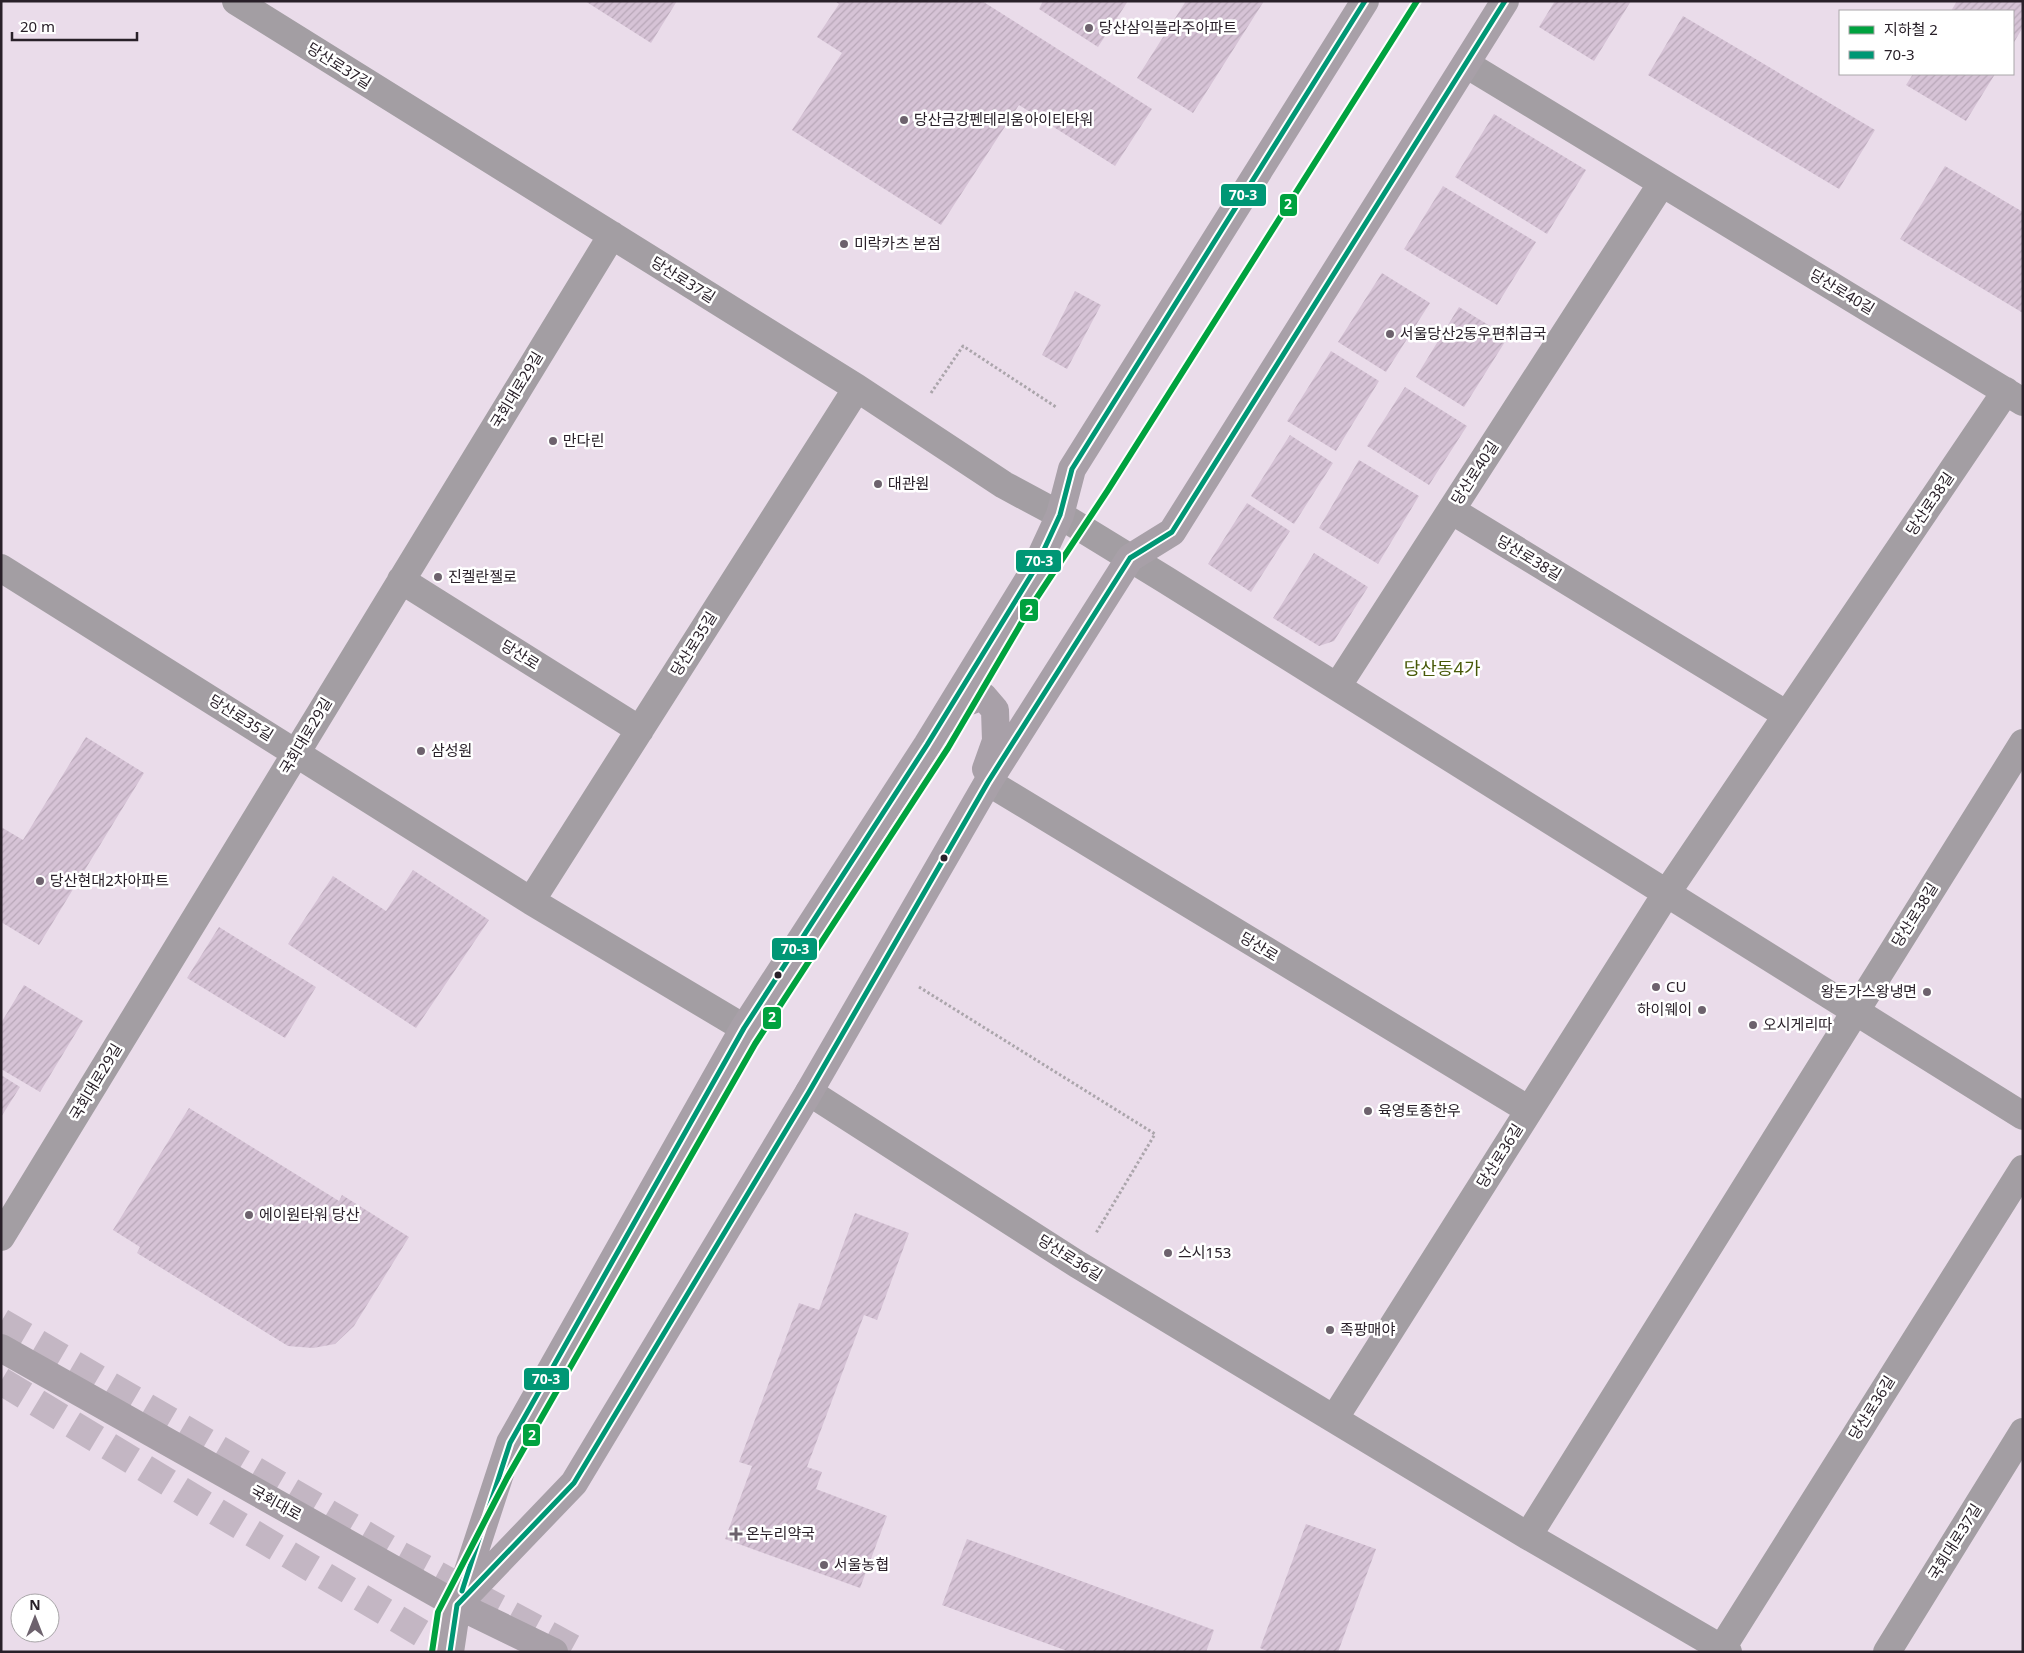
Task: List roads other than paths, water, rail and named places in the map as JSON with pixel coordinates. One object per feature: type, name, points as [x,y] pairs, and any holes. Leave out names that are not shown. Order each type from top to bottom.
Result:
[{"type":"main road","points":[[450,1652],[457,1605],[510,1443],[744,1028],[938,728],[1035,569],[1060,515],[1072,469],[1366,1]]},
{"type":"main road","points":[[457,1605],[574,1483],[808,1092],[988,782],[1130,558],[1172,532],[1505,1]]},
{"type":"main road","points":[[938,728],[962,704],[983,696],[996,710],[996,741],[968,817]]},
{"type":"main road","name":"국회대로","points":[[1,1348],[457,1605],[554,1652]]},
{"type":"street","name":"당산로37길","points":[[236,1],[857,388],[1004,485],[1060,515],[1130,558]]},
{"type":"street","name":"당산로40길","points":[[1466,64],[2014,397]]},
{"type":"street","name":"당산로40길","points":[[1451,510],[1662,183]]},
{"type":"street","name":"국회대로29길","points":[[1,1237],[612,235]]},
{"type":"street","name":"당산로35길","points":[[531,900],[857,388]]},
{"type":"street","name":"당산로38길","points":[[1666,894],[1788,715],[2014,397]]},
{"type":"street","points":[[1337,687],[1451,510]]},
{"type":"street","name":"당산로38길","points":[[1451,510],[1788,715]]},
{"type":"street","points":[[1130,558],[2023,1116]]},
{"type":"street","name":"당산로35길","points":[[1,568],[531,900],[744,1028]]},
{"type":"street","name":"당산로","points":[[401,580],[640,730]]},
{"type":"street","name":"당산로38길","points":[[1854,1011],[2023,744]]},
{"type":"street","name":"당산로","points":[[988,782],[1529,1110]]},
{"type":"street","name":"당산로36길","points":[[1334,1419],[1666,894]]},
{"type":"street","points":[[1528,1536],[1854,1011]]},
{"type":"street","name":"당산로36길","points":[[808,1092],[1077,1264],[1528,1536],[1725,1650],[2023,1169]]},
{"type":"street","name":"국회대로37길","points":[[1887,1652],[2023,1432]]},
{"type":"tunnel","points":[[1,1322],[398,1554],[580,1652]]},
{"type":"tunnel","points":[[1,1381],[453,1652]]},
{"type":"metro line","name":"2","points":[[432,1652],[438,1612],[507,1478],[755,1044],[948,748],[1032,605],[1108,490],[1417,1]]},
{"type":"place","name":"당산삼익플라주아파트","points":[[1089,28]]},
{"type":"place","name":"당산금강펜테리움아이티타워","points":[[904,120]]},
{"type":"place","name":"미락카츠 본점","points":[[844,244]]},
{"type":"place","name":"서울당산2동우편취급국","points":[[1390,334]]},
{"type":"place","name":"만다린","points":[[553,441]]},
{"type":"place","name":"대관원","points":[[878,484]]},
{"type":"place","name":"진켈란젤로","points":[[438,577]]},
{"type":"place","name":"삼성원","points":[[421,751]]},
{"type":"place","name":"당산현대2차아파트","points":[[40,881]]},
{"type":"place","name":"CU","points":[[1656,987]]},
{"type":"place","name":"왕돈가스왕냉면","points":[[1927,992]]},
{"type":"place","name":"하이웨이","points":[[1702,1010]]},
{"type":"place","name":"오시게리따","points":[[1753,1025]]},
{"type":"place","name":"육영토종한우","points":[[1368,1111]]},
{"type":"place","name":"에이원타워 당산","points":[[249,1215]]},
{"type":"place","name":"스시153","points":[[1168,1253]]},
{"type":"place","name":"족팡매야","points":[[1330,1330]]},
{"type":"place","name":"온누리약국","points":[[736,1534]]},
{"type":"place","name":"서울농협","points":[[824,1565]]},
{"type":"district","name":"당산동4가","points":[[1442,669]]}]
